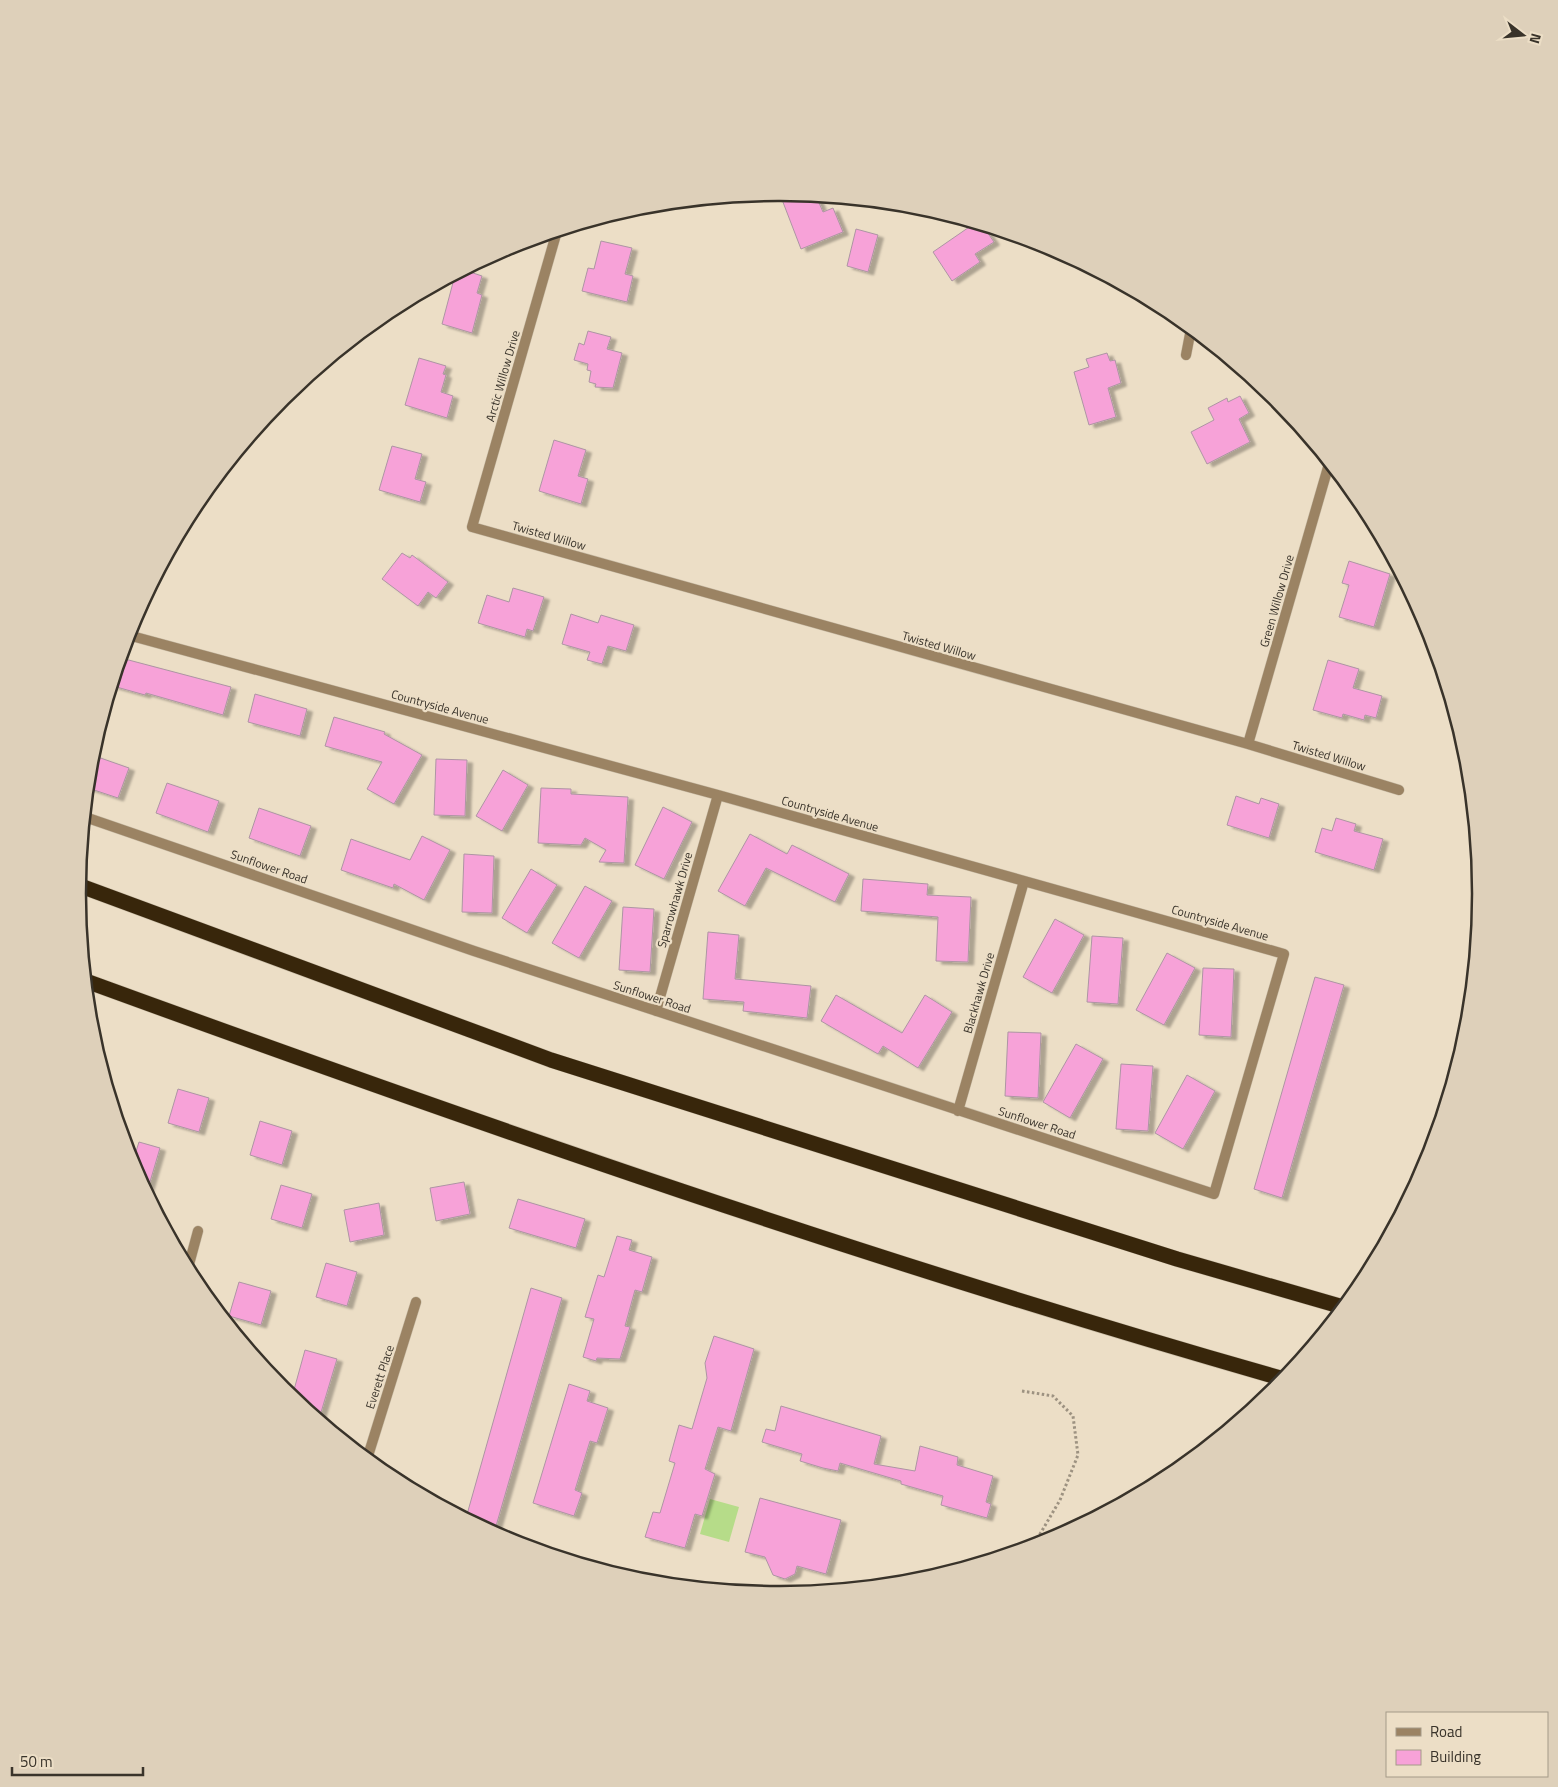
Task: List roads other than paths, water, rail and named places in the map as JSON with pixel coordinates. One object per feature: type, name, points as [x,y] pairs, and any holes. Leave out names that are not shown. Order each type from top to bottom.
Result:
[{"type":"highway","points":[[86,888],[551,1060],[1177,1259],[1336,1305]]},
{"type":"highway","points":[[92,983],[375,1086],[893,1261],[1275,1376]]},
{"type":"street","name":"Arctic Willow Drive","points":[[472,527],[555,238]]},
{"type":"street","points":[[1186,355],[1190,336]]},
{"type":"street","name":"Green Willow Drive","points":[[1248,744],[1328,471]]},
{"type":"street","name":"Twisted Willow","points":[[472,527],[1248,744],[1399,790]]},
{"type":"street","name":"Countryside Avenue","points":[[136,637],[718,795],[1284,954],[1214,1194]]},
{"type":"street","name":"Sparrowhawk Drive","points":[[656,1011],[718,795]]},
{"type":"street","name":"Sunflower Road","points":[[91,819],[656,1011],[1214,1194]]},
{"type":"street","name":"Blackhawk Drive","points":[[958,1111],[1024,881]]},
{"type":"street","points":[[191,1258],[198,1231]]},
{"type":"street","name":"Everett Place","points":[[369,1452],[416,1302]]}]
